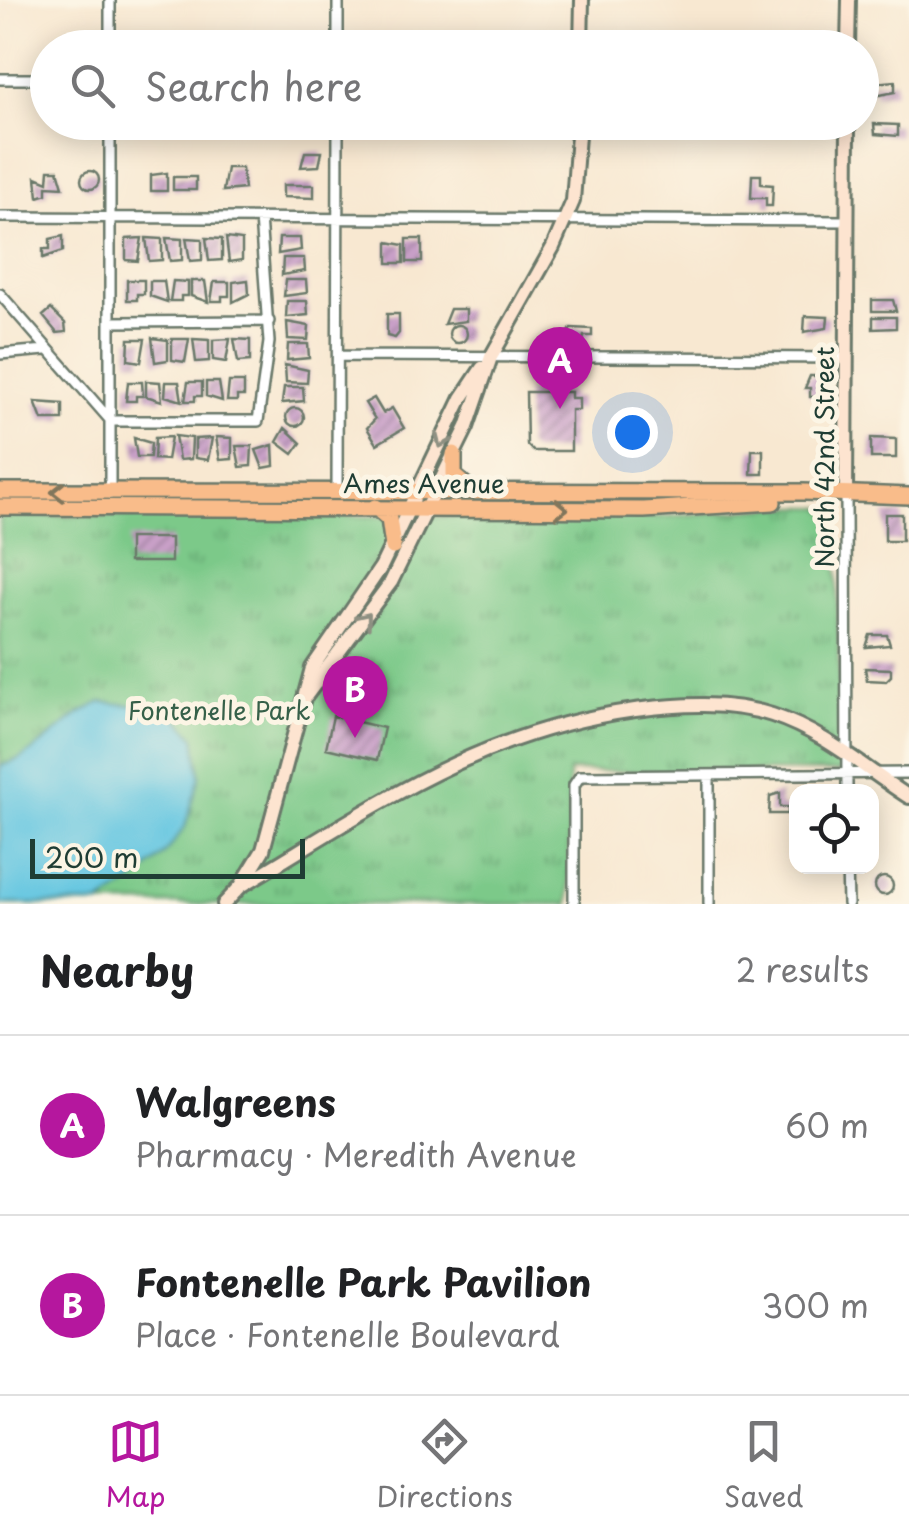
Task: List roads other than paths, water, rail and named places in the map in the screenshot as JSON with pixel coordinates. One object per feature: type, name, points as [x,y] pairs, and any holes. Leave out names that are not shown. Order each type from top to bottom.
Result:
[{"type":"main road","points":[[581,30],[582,0]]},
{"type":"main road","points":[[848,30],[849,0]]},
{"type":"main road","points":[[306,696],[392,582],[462,398],[491,356],[565,220],[578,178],[579,140]]},
{"type":"main road","name":"North 42nd Street","points":[[846,495],[848,140]]},
{"type":"main road","points":[[242,886],[263,850],[318,655],[454,454],[491,356]]},
{"type":"main road","points":[[454,454],[456,481],[476,493]]},
{"type":"main road","name":"Ames Avenue","points":[[0,491],[202,507],[375,507],[476,493],[909,496]]},
{"type":"main road","points":[[202,507],[218,498],[290,492]]},
{"type":"main road","name":"Ames Avenue","points":[[0,507],[110,499],[337,492],[644,510],[846,495]]},
{"type":"main road","points":[[375,507],[389,519],[393,547]]},
{"type":"main road","points":[[224,904],[242,886],[432,771],[526,734],[586,718],[671,706],[743,708],[776,717],[846,752],[909,797]]},
{"type":"main road","points":[[263,850],[270,858],[282,862]]},
{"type":"street","points":[[110,0],[110,30]]},
{"type":"street","points":[[338,0],[338,30]]},
{"type":"street","points":[[0,79],[30,79]]},
{"type":"street","points":[[110,140],[110,499]]},
{"type":"street","points":[[337,492],[338,140]]},
{"type":"street","points":[[0,217],[848,221]]},
{"type":"street","points":[[0,294],[110,421],[258,421],[268,374],[269,321],[260,218]]},
{"type":"street","points":[[110,322],[269,321]]},
{"type":"street","points":[[0,354],[46,350]]},
{"type":"street","points":[[338,356],[847,358]]},
{"type":"street","name":"North 42nd Street","points":[[846,495],[847,784]]},
{"type":"street","points":[[574,904],[574,785],[580,776],[847,777],[909,773]]},
{"type":"street","points":[[709,776],[710,904]]},
{"type":"street","points":[[848,874],[848,904]]},
{"type":"water","points":[[102,702],[169,709],[195,737],[200,776],[185,827],[167,851],[135,881],[99,904],[0,904],[0,766],[28,754],[75,717]]},
{"type":"place","name":"Walgreens","points":[[560,409]]},
{"type":"place","name":"Fontenelle Park Pavilion","points":[[355,738]]},
{"type":"park label","name":"Fontenelle Park","points":[[219,710]]}]
